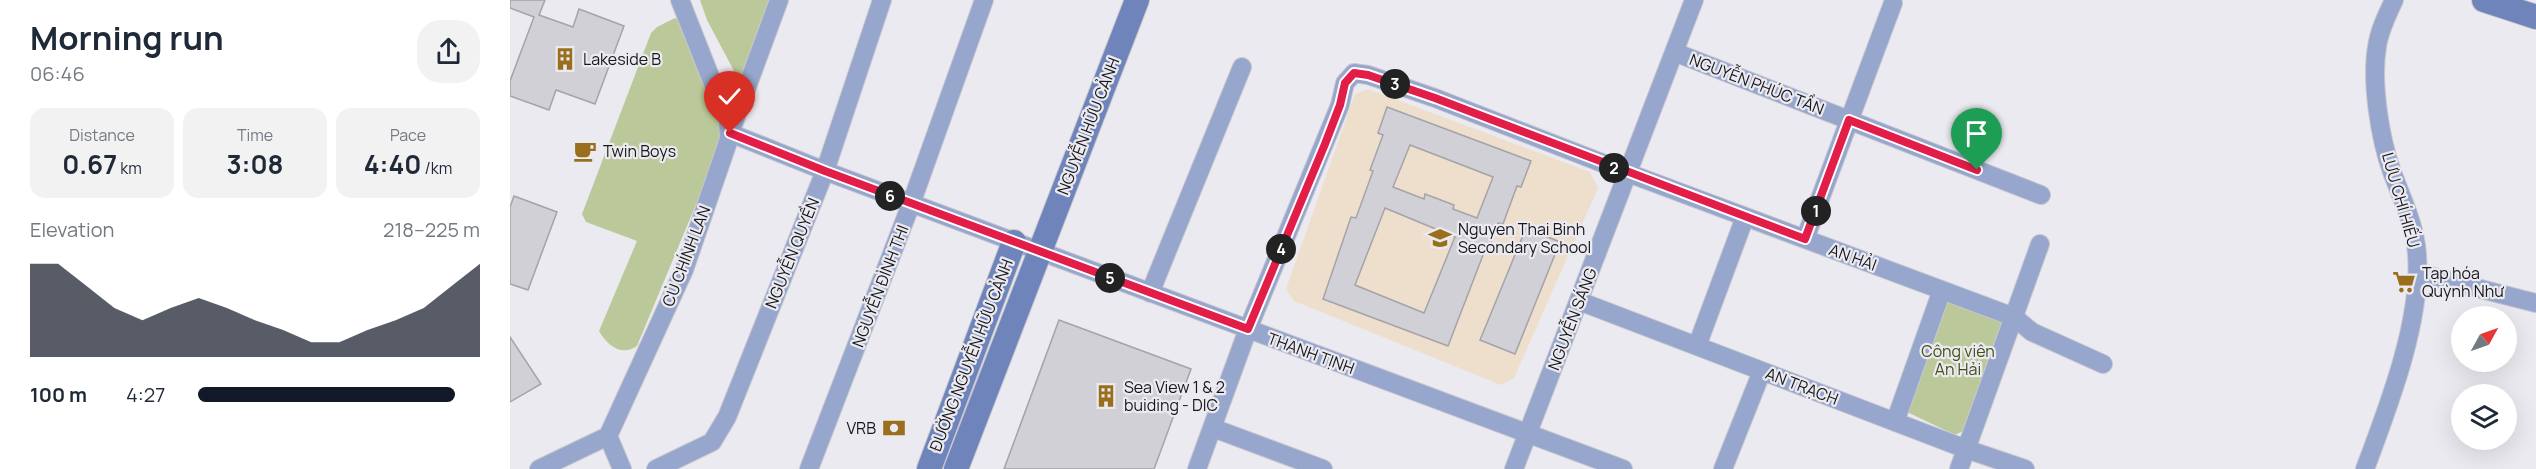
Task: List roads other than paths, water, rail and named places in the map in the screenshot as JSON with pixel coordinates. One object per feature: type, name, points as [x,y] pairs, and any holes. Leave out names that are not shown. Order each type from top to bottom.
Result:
[{"type":"main road","name":"NGUYỄN HỮU CẢNH","points":[[1039,251],[1137,0]]},
{"type":"main road","points":[[2484,0],[2536,17]]},
{"type":"main road","name":"ĐƯỜNG NGUYỄN HỮU CẢNH","points":[[929,469],[1014,242]]},
{"type":"main road","name":"ĐƯỜNG NGUYỄN HỮU CẢNH","points":[[957,469],[1039,251]]},
{"type":"street","name":"CÙ CHÍNH LAN","points":[[608,436],[684,270],[730,133],[779,0]]},
{"type":"street","name":"NGUYỄN QUYỀN","points":[[656,469],[712,442],[727,417],[825,171],[882,0]]},
{"type":"street","name":"NGUYỄN ĐÌNH THI","points":[[809,469],[911,204],[984,0]]},
{"type":"street","name":"NGUYỄN SÁNG","points":[[1514,469],[1694,0]]},
{"type":"street","name":"LƯU CHÍ HIẾU","points":[[2365,469],[2393,393],[2418,285],[2417,252],[2411,222],[2384,142],[2374,69],[2377,45],[2394,0]]},
{"type":"street","points":[[681,1],[728,122],[730,133]]},
{"type":"street","points":[[1805,239],[1893,3]]},
{"type":"street","name":"NGUYỄN PHÚC TẦN","points":[[1674,52],[2041,195]]},
{"type":"street","points":[[1150,293],[1242,67]]},
{"type":"street","name":"AN HẢI","points":[[1248,329],[1325,144],[1340,105],[1345,83],[1354,73],[1368,75],[1435,98],[1628,173],[2014,317],[2032,332],[2103,364]]},
{"type":"street","name":"THANH TỊNH","points":[[730,133],[911,204],[1623,469]]},
{"type":"street","points":[[1697,345],[1745,217]]},
{"type":"street","points":[[1959,469],[2040,244]]},
{"type":"street","points":[[2418,273],[2536,303]]},
{"type":"street","points":[[1894,422],[1942,290]]},
{"type":"street","name":"AN TRẠCH","points":[[1579,300],[1894,422],[2025,469]]},
{"type":"street","points":[[1197,469],[1248,329]]},
{"type":"street","points":[[1723,469],[1762,371]]},
{"type":"street","points":[[1213,428],[1323,469]]},
{"type":"street","points":[[539,469],[608,436],[622,469]]},
{"type":"place","name":"Lakeside B","points":[[565,59]]},
{"type":"place","name":"Twin Boys","points":[[585,151]]},
{"type":"place","name":"Nguyen Thai Binh Secondary School","points":[[1440,238]]},
{"type":"place","name":"Tạp hóa Quỳnh Như","points":[[2404,282]]},
{"type":"place","name":"Sea View 1 & 2 buiding - DIC","points":[[1106,396]]},
{"type":"place","name":"VRB","points":[[894,428]]},
{"type":"park label","name":"Công viên An Hải","points":[[1958,360]]}]
